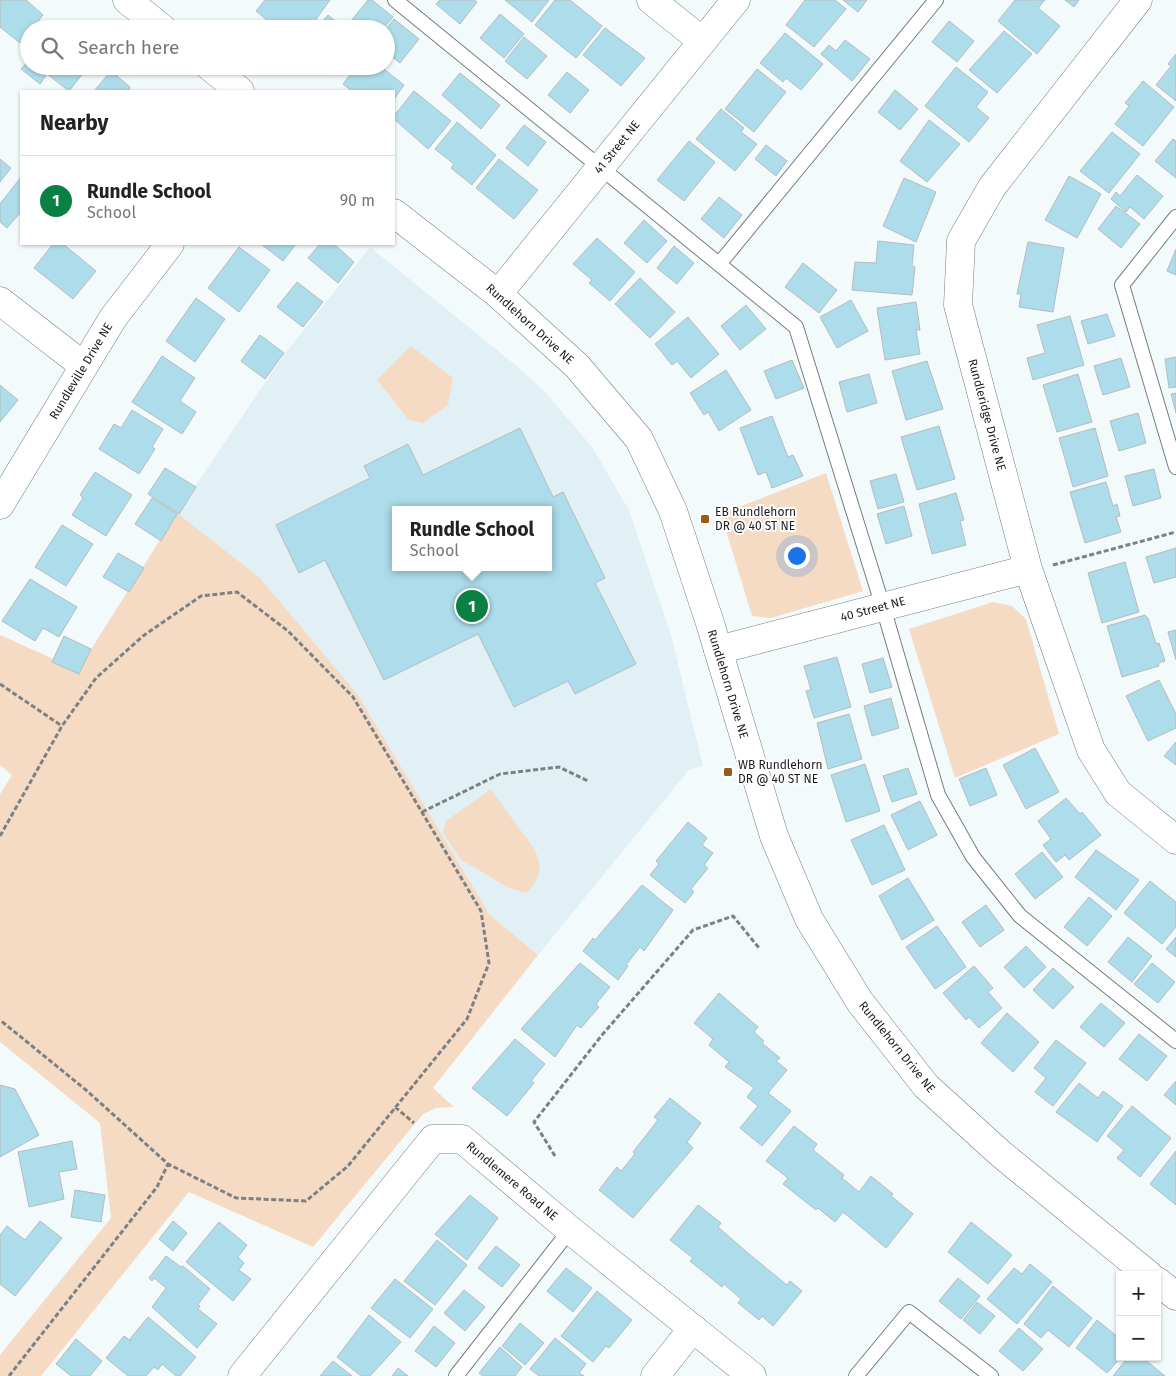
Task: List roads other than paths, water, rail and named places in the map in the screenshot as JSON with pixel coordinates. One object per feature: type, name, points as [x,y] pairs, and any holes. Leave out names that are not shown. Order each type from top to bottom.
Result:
[{"type":"street","points":[[127,0],[152,20]]},
{"type":"street","points":[[651,0],[702,41]]},
{"type":"street","name":"41 Street NE","points":[[498,294],[736,0]]},
{"type":"street","name":"Rundleridge Drive NE","points":[[1138,0],[992,187],[962,241],[958,306],[1028,569],[1091,750],[1118,793],[1176,840]]},
{"type":"street","points":[[220,75],[239,90]]},
{"type":"street","name":"Rundlehorn Drive NE","points":[[395,213],[498,294],[577,366],[639,439],[673,511],[718,650],[774,836],[809,919],[860,1002],[926,1086],[1001,1154],[1145,1271]]},
{"type":"street","name":"Rundleville Drive NE","points":[[0,505],[113,318],[169,245]]},
{"type":"street","points":[[0,301],[84,366]]},
{"type":"street","name":"40 Street NE","points":[[718,650],[1028,569]]},
{"type":"street","name":"Rundlemere Road NE","points":[[242,1376],[433,1139],[462,1139],[570,1230],[752,1376]]},
{"type":"street","points":[[1161,1284],[1176,1296]]},
{"type":"street","points":[[655,1376],[693,1328]]},
{"type":"lane","points":[[395,0],[720,263],[796,327],[883,607],[938,795],[973,857],[1020,916],[1176,1041]]},
{"type":"lane","points":[[720,263],[936,0]]},
{"type":"lane","points":[[1176,217],[1122,285],[1176,466]]},
{"type":"lane","points":[[456,1376],[570,1230]]},
{"type":"lane","points":[[856,1376],[909,1312],[991,1376]]},
{"type":"place","name":"EB Rundlehorn DR @ 40 ST NE","points":[[705,519]]},
{"type":"place","name":"Rundle School","points":[[472,606]]},
{"type":"place","name":"WB Rundlehorn DR @ 40 ST NE","points":[[728,772]]}]
